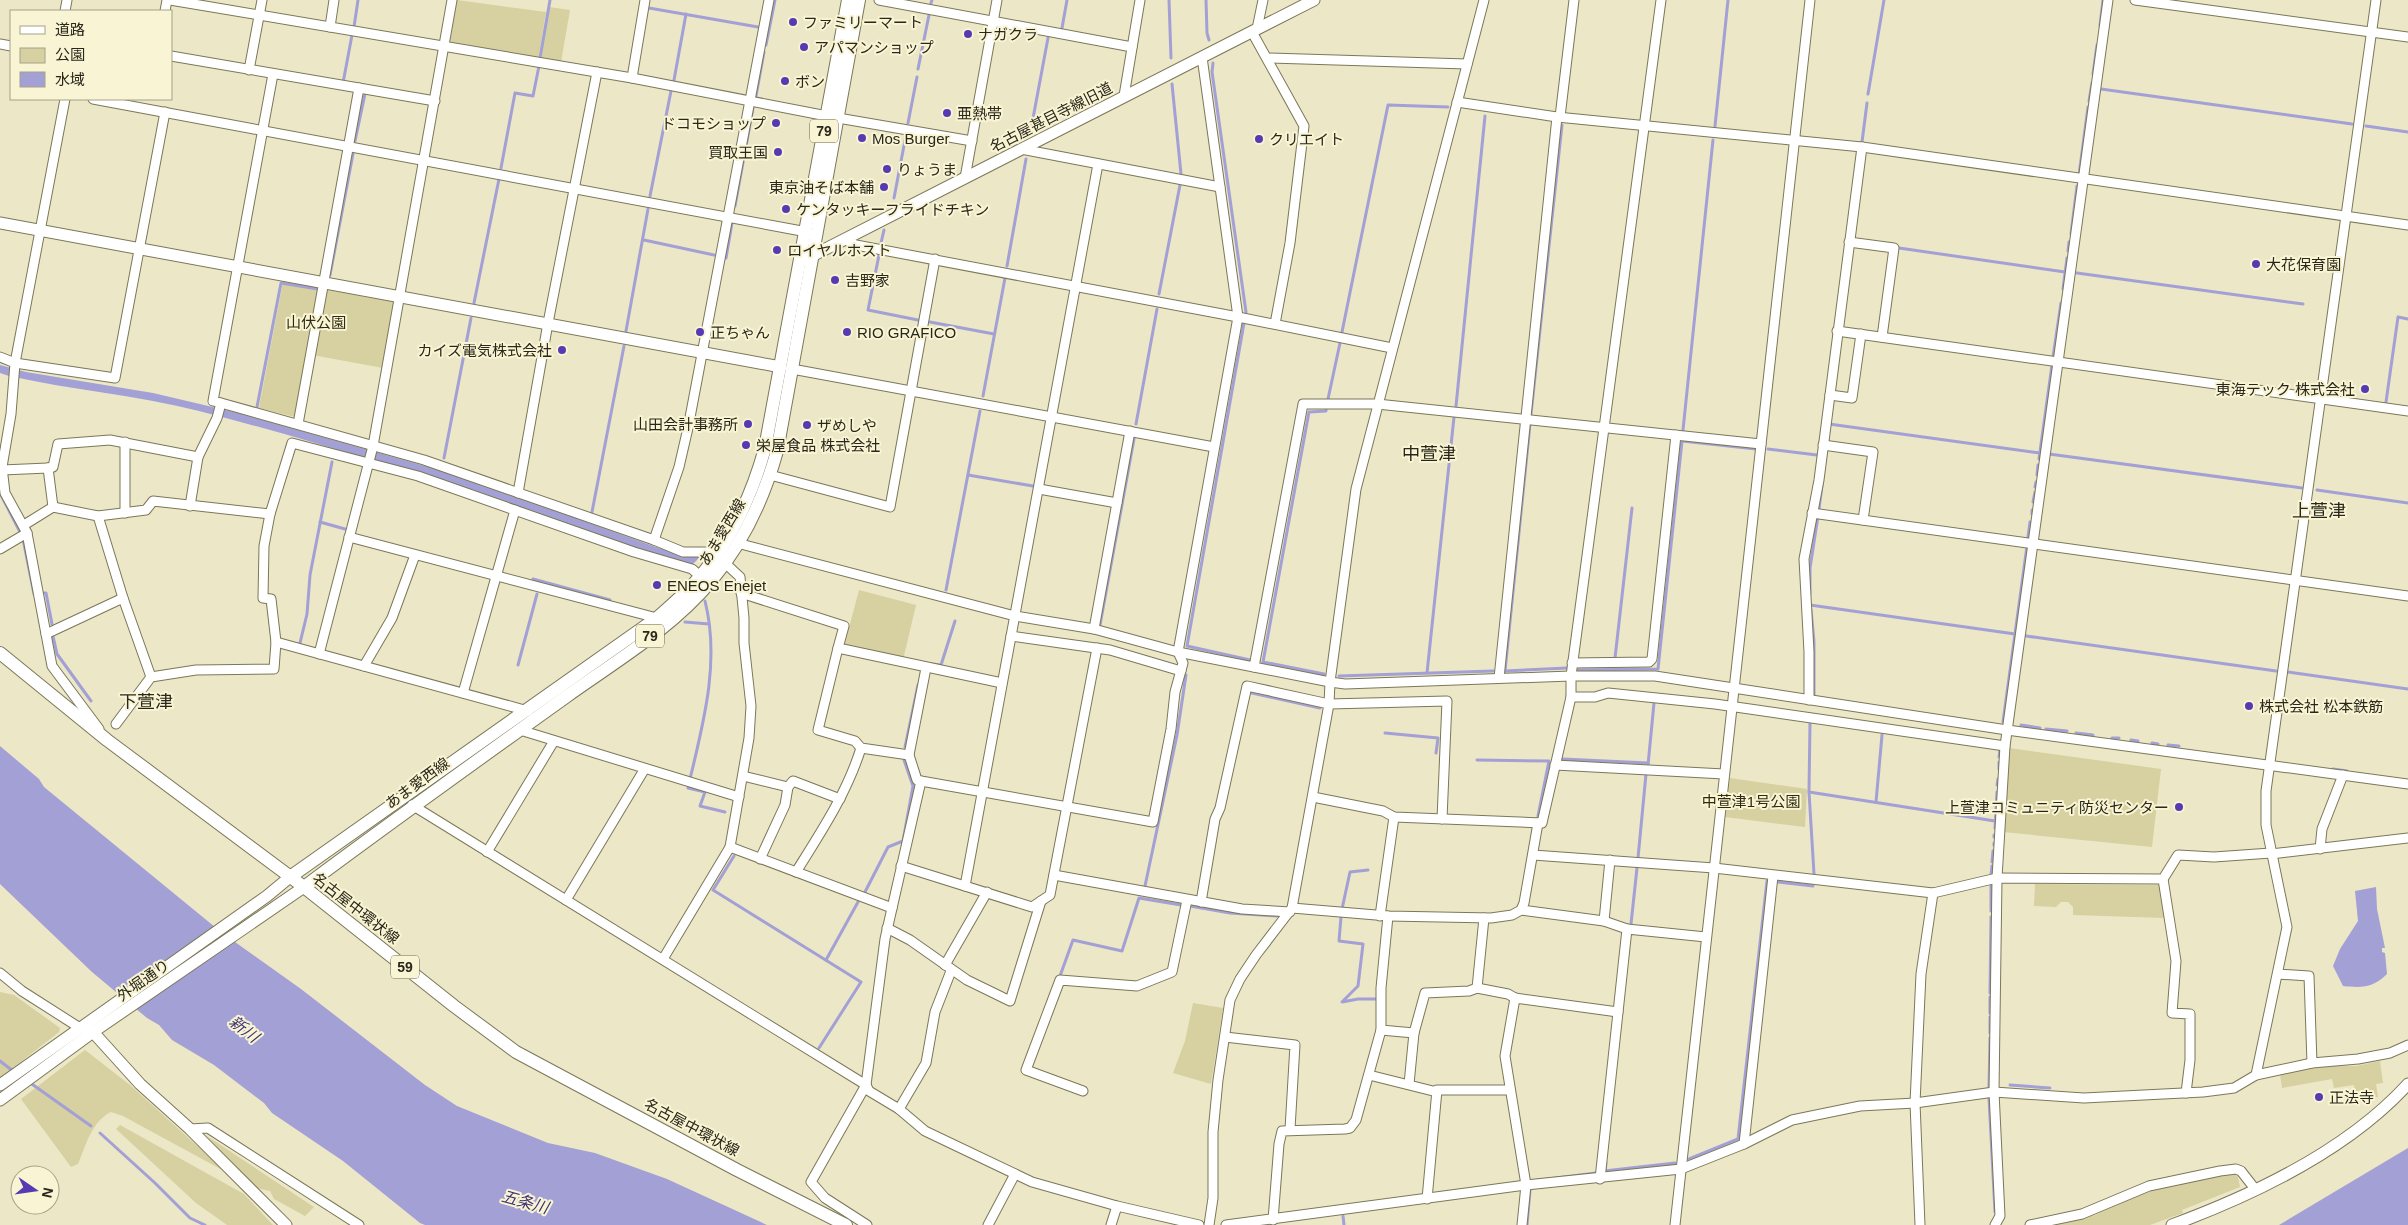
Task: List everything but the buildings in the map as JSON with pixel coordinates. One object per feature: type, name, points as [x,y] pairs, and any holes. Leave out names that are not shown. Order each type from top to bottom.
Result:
[{"type":"main road","name":"あま愛西線","points":[[290,877],[528,711],[656,618],[737,543],[754,514],[770,475],[786,368],[832,117],[848,0]]},
{"type":"main road","name":"あま愛西線","points":[[807,259],[807,232],[860,0]]},
{"type":"main road","name":"あま愛西線","points":[[304,887],[412,805],[660,629],[699,594],[721,558],[758,474],[786,368]]},
{"type":"main road","name":"名古屋中環状線","points":[[0,653],[107,740],[304,887],[454,1006],[516,1052],[737,1170],[846,1225]]},
{"type":"street","points":[[169,0],[632,78],[832,117],[972,141]]},
{"type":"street","points":[[249,70],[262,0]]},
{"type":"street","points":[[330,27],[334,0]]},
{"type":"street","points":[[319,654],[373,447],[452,0]]},
{"type":"street","points":[[632,78],[645,0]]},
{"type":"street","points":[[654,540],[680,461],[752,101],[769,0]]},
{"type":"street","points":[[879,0],[1132,47]]},
{"type":"street","points":[[965,178],[997,0]]},
{"type":"street","points":[[1124,96],[1140,0]]},
{"type":"street","points":[[1263,0],[1255,30],[1267,58],[1304,126],[1290,243],[1274,324]]},
{"type":"street","name":"名古屋甚目寺線旧道","points":[[807,259],[1314,0]]},
{"type":"street","points":[[1209,1225],[1213,1198],[1213,1132],[1230,1000],[1240,979],[1256,955],[1291,910],[1329,704],[1330,682],[1356,489],[1484,0]]},
{"type":"street","points":[[1498,678],[1525,419],[1574,0]]},
{"type":"street","points":[[1313,797],[1383,811],[1394,817],[1542,823],[1570,697],[1572,663],[1661,0]]},
{"type":"street","points":[[1675,1225],[1810,0]]},
{"type":"street","points":[[1995,1225],[2000,1216],[1994,1092],[1997,878],[2005,746],[2108,0]]},
{"type":"street","points":[[2135,0],[2408,37]]},
{"type":"street","points":[[2256,1075],[2287,927],[2266,825],[2266,791],[2376,0]]},
{"type":"street","points":[[172,56],[435,101]]},
{"type":"street","points":[[926,668],[908,755],[917,780],[1153,822],[1170,738],[1175,692],[1183,663],[1178,652],[1238,317],[1202,57]]},
{"type":"street","points":[[1267,58],[1467,64]]},
{"type":"street","points":[[518,493],[548,323],[597,72]]},
{"type":"street","points":[[273,74],[213,400],[220,404],[424,460],[690,553],[721,558],[740,576],[744,643],[751,706],[750,738],[730,847],[663,959]]},
{"type":"street","points":[[298,424],[360,88]]},
{"type":"street","points":[[64,100],[15,365],[11,414],[1,468],[5,493],[25,529],[52,666],[107,740]]},
{"type":"street","points":[[99,100],[574,187],[807,232]]},
{"type":"street","points":[[1457,102],[1559,117],[1862,147],[2408,225]]},
{"type":"street","points":[[0,357],[15,365],[115,378],[165,112]]},
{"type":"street","points":[[1809,700],[1809,652],[1804,559],[1823,445],[1862,147]]},
{"type":"street","points":[[1021,149],[1220,187]]},
{"type":"street","points":[[966,886],[1098,164]]},
{"type":"street","points":[[0,223],[1214,447]]},
{"type":"street","points":[[845,240],[856,245],[1392,348]]},
{"type":"street","points":[[1849,242],[1894,248],[1882,337]]},
{"type":"street","points":[[770,475],[890,507],[934,260]]},
{"type":"street","points":[[1837,331],[2408,411]]},
{"type":"street","points":[[1830,395],[1852,398],[1861,334]]},
{"type":"street","points":[[190,506],[198,457],[217,418],[220,404]]},
{"type":"street","points":[[1254,667],[1303,404],[1377,404],[1761,444]]},
{"type":"street","points":[[1094,629],[1130,431]]},
{"type":"street","points":[[1572,663],[1649,662],[1652,659],[1676,435]]},
{"type":"street","points":[[1,468],[53,467],[58,444],[90,440],[125,442],[198,457]]},
{"type":"street","points":[[125,442],[125,513]]},
{"type":"street","points":[[116,724],[151,677],[196,670],[274,668],[276,642],[271,599],[263,598],[264,546],[270,514],[292,443],[418,476],[692,570],[700,576]]},
{"type":"street","points":[[1823,445],[1874,452],[1863,520]]},
{"type":"street","points":[[48,468],[53,506]]},
{"type":"street","points":[[1039,489],[1117,503]]},
{"type":"street","points":[[53,506],[98,516],[146,510],[153,501],[190,506],[195,504],[270,514]]},
{"type":"street","points":[[0,549],[53,506]]},
{"type":"street","points":[[463,693],[514,510]]},
{"type":"street","points":[[1812,512],[2408,596]]},
{"type":"street","points":[[98,516],[123,598],[151,677]]},
{"type":"street","points":[[348,537],[656,618]]},
{"type":"street","points":[[737,543],[1015,616],[1094,629],[1178,652],[1330,682],[1345,684],[1571,676],[1655,676],[2007,730],[2408,784]]},
{"type":"street","points":[[364,666],[392,618],[415,555]]},
{"type":"street","points":[[741,593],[844,626],[818,730],[855,740],[861,748],[908,755]]},
{"type":"street","points":[[46,634],[123,598]]},
{"type":"street","points":[[1011,636],[1097,648],[1181,671]]},
{"type":"street","points":[[276,642],[528,711]]},
{"type":"street","points":[[838,648],[1002,683]]},
{"type":"street","points":[[901,866],[1032,907],[1050,895],[1097,648]]},
{"type":"street","points":[[1201,902],[1215,819],[1220,808],[1246,686],[1329,704],[1447,702],[1442,819]]},
{"type":"street","points":[[1570,697],[1595,697],[1608,693],[1733,707],[2005,746]]},
{"type":"street","points":[[520,730],[644,770],[739,797]]},
{"type":"street","points":[[487,852],[554,741]]},
{"type":"street","points":[[796,872],[840,800],[855,768],[861,748]]},
{"type":"street","points":[[1555,765],[1724,774]]},
{"type":"street","points":[[566,900],[644,770]]},
{"type":"street","points":[[2320,848],[2322,829],[2343,775]]},
{"type":"street","points":[[743,776],[788,787]]},
{"type":"street","points":[[760,859],[785,805],[788,787],[793,781],[840,800]]},
{"type":"street","points":[[867,1225],[825,1198],[811,1182],[866,1085],[887,928],[921,781]]},
{"type":"street","points":[[412,805],[866,1085],[869,1091],[899,1109],[925,1131],[1032,1182],[1117,1206],[1199,1225]]},
{"type":"street","points":[[1273,1220],[1279,1144],[1282,1131],[1290,1129],[1322,1130],[1350,1128],[1356,1120],[1370,1075],[1381,1030],[1384,916],[1394,817]]},
{"type":"street","points":[[1521,910],[1538,823]]},
{"type":"street","points":[[2186,1093],[2190,1060],[2190,1014],[2172,1013],[2176,960],[2164,879],[2178,855],[2214,857],[2271,853],[2408,838]]},
{"type":"street","points":[[730,847],[892,908]]},
{"type":"street","points":[[1532,855],[1714,868],[1933,893],[1997,878],[2164,879]]},
{"type":"street","points":[[1604,921],[1610,860]]},
{"type":"street","points":[[1054,875],[1242,909],[1384,916],[1484,918],[1512,915],[1521,910],[1604,921],[1626,929],[1706,937]]},
{"type":"street","points":[[1744,1144],[1773,876]]},
{"type":"street","name":"外堀通り","points":[[0,1100],[94,1032],[106,1017],[290,877]]},
{"type":"street","name":"外堀通り","points":[[0,1085],[80,1028],[106,1017],[304,887]]},
{"type":"street","points":[[899,1109],[926,1063],[935,1012],[948,968],[987,892]]},
{"type":"street","points":[[1920,1225],[1915,1103],[1921,974],[1933,893]]},
{"type":"street","points":[[1083,1091],[1026,1070],[1060,980],[1138,986],[1172,972],[1187,900]]},
{"type":"street","points":[[887,928],[910,940],[948,968],[980,988],[1010,1001],[1041,901]]},
{"type":"street","points":[[1477,988],[1484,918]]},
{"type":"street","points":[[1600,1179],[1626,929]]},
{"type":"street","points":[[0,974],[22,991],[80,1028],[94,1032],[140,1084],[190,1129],[286,1225]]},
{"type":"street","points":[[2278,974],[2309,976],[2312,1063]]},
{"type":"street","points":[[1409,1084],[1414,1033],[1425,993],[1469,991],[1477,988],[1508,994],[1515,998],[1618,1012]]},
{"type":"street","points":[[1515,998],[1505,1056],[1526,1185],[1522,1225]]},
{"type":"street","points":[[1381,1030],[1414,1033]]},
{"type":"street","points":[[1224,1038],[1295,1045],[1290,1129]]},
{"type":"street","points":[[1226,1225],[1526,1185],[1600,1179],[1681,1169],[1744,1144],[1792,1120],[1860,1106],[1915,1103],[1994,1092],[2084,1098],[2186,1093],[2234,1088],[2256,1075],[2312,1063],[2358,1059],[2390,1053],[2408,1044]]},
{"type":"street","points":[[1370,1075],[1437,1092],[1437,1090],[1510,1090]]},
{"type":"street","points":[[2172,1225],[2210,1211],[2255,1190],[2303,1164],[2358,1130],[2381,1111],[2408,1084]]},
{"type":"street","points":[[1427,1199],[1437,1092]]},
{"type":"street","points":[[190,1129],[208,1128],[359,1225]]},
{"type":"street","points":[[2030,1225],[2082,1214],[2149,1186],[2220,1171],[2236,1169],[2241,1171],[2255,1190]]},
{"type":"street","points":[[988,1225],[1015,1174]]},
{"type":"street","points":[[1111,1225],[1117,1206]]},
{"type":"green space","points":[[457,0],[546,12],[538,60],[450,43]]},
{"type":"green space","points":[[549,7],[570,10],[561,62],[541,59]]},
{"type":"green space","name":"山伏公園","points":[[283,282],[395,302],[383,368],[307,354],[295,417],[259,408]]},
{"type":"green space","points":[[859,590],[916,605],[903,660],[844,647]]},
{"type":"green space","points":[[2009,748],[2161,769],[2152,847],[2003,832]]},
{"type":"green space","name":"中萱津1号公園","points":[[1730,778],[1807,789],[1805,827],[1725,817]]},
{"type":"green space","points":[[2035,884],[2161,885],[2166,918],[2073,915],[2073,907],[2068,902],[2061,902],[2056,907],[2034,906]]},
{"type":"green space","points":[[0,992],[14,995],[60,1028],[59,1032],[0,1078]]},
{"type":"green space","points":[[1193,1003],[1223,1008],[1211,1084],[1173,1073],[1185,1041]]},
{"type":"green space","points":[[85,1050],[130,1085],[226,1172],[123,1116],[111,1112],[104,1116],[94,1127],[78,1164],[71,1167],[21,1099]]},
{"type":"green space","points":[[2380,1061],[2383,1083],[2376,1084],[2378,1097],[2356,1099],[2354,1085],[2334,1088],[2332,1079],[2282,1088],[2280,1074],[2328,1066],[2356,1066]]},
{"type":"green space","points":[[120,1125],[244,1194],[273,1225],[227,1225],[196,1203],[116,1129]]},
{"type":"green space","points":[[207,1136],[314,1207],[305,1216],[274,1199],[270,1191],[256,1188]]},
{"type":"green space","points":[[2237,1173],[2240,1187],[2182,1210],[2183,1213],[2150,1225],[2053,1225],[2095,1215],[2129,1199],[2180,1181]]},
{"type":"water","points":[[0,365],[26,372],[153,393],[238,413],[453,474],[656,547],[687,556],[700,557],[692,565],[653,555],[427,478],[257,426],[175,405],[9,376],[0,373]]},
{"type":"water","points":[[0,746],[39,779],[44,787],[221,932],[301,989],[425,1085],[457,1106],[548,1143],[595,1153],[667,1179],[767,1225],[425,1225],[420,1223],[343,1161],[272,1113],[264,1103],[214,1065],[172,1040],[159,1025],[147,1018],[92,972],[0,884]]},
{"type":"water","points":[[2376,887],[2377,909],[2385,948],[2382,948],[2382,952],[2385,953],[2387,974],[2377,982],[2367,986],[2343,986],[2333,966],[2340,949],[2358,921],[2355,891]]},
{"type":"water","points":[[2408,1148],[2408,1225],[2279,1225]]},
{"type":"waterway","points":[[354,27],[358,0]]},
{"type":"waterway","points":[[540,58],[550,0]]},
{"type":"waterway","points":[[766,45],[775,0]]},
{"type":"waterway","points":[[1062,28],[1067,0]]},
{"type":"waterway","points":[[1169,0],[1171,58]]},
{"type":"waterway","points":[[1206,0],[1209,40]]},
{"type":"waterway","points":[[1715,126],[1728,0]]},
{"type":"waterway","points":[[1868,94],[1884,0]]},
{"type":"waterway","points":[[2100,26],[2103,0]]},
{"type":"waterway","points":[[649,8],[758,27]]},
{"type":"waterway","points":[[674,80],[686,14]]},
{"type":"waterway","points":[[918,69],[929,15]]},
{"type":"waterway","points":[[343,83],[352,35]]},
{"type":"waterway","points":[[1031,129],[1048,38]]},
{"type":"waterway","points":[[2093,74],[2097,45]]},
{"type":"waterway","points":[[756,96],[764,52]]},
{"type":"waterway","points":[[1213,63],[1212,72],[1246,312]]},
{"type":"waterway","points":[[501,168],[515,93],[533,96],[539,66]]},
{"type":"waterway","points":[[908,123],[917,77]]},
{"type":"waterway","points":[[2089,101],[2092,83]]},
{"type":"waterway","points":[[1172,84],[1181,174]]},
{"type":"waterway","points":[[2101,89],[2352,124]]},
{"type":"waterway","points":[[650,196],[671,91]]},
{"type":"waterway","points":[[355,141],[365,94]]},
{"type":"waterway","points":[[1862,142],[1867,103]]},
{"type":"waterway","points":[[1342,332],[1388,105],[1448,107]]},
{"type":"waterway","points":[[2079,175],[2088,107]]},
{"type":"waterway","points":[[735,206],[753,108]]},
{"type":"waterway","points":[[1456,406],[1485,116]]},
{"type":"waterway","points":[[1531,414],[1562,125]]},
{"type":"waterway","points":[[2366,126],[2408,132]]},
{"type":"waterway","points":[[894,198],[906,135]]},
{"type":"waterway","points":[[1683,430],[1713,140]]},
{"type":"waterway","points":[[330,275],[353,154]]},
{"type":"waterway","points":[[1007,266],[1026,159]]},
{"type":"waterway","points":[[474,303],[499,179]]},
{"type":"waterway","points":[[1159,294],[1180,185]]},
{"type":"waterway","points":[[2071,234],[2077,186]]},
{"type":"waterway","points":[[626,331],[648,209]]},
{"type":"waterway","points":[[726,258],[732,223]]},
{"type":"waterway","points":[[881,243],[884,230]]},
{"type":"waterway","points":[[644,240],[714,255]]},
{"type":"waterway","points":[[2068,251],[2069,242]]},
{"type":"waterway","points":[[1899,248],[2065,272]]},
{"type":"waterway","points":[[879,255],[868,310],[918,320]]},
{"type":"waterway","points":[[2063,289],[2067,258]]},
{"type":"waterway","points":[[2077,273],[2303,304]]},
{"type":"waterway","points":[[983,396],[1005,278]]},
{"type":"waterway","points":[[257,407],[281,283],[318,289]]},
{"type":"waterway","points":[[2053,357],[2061,303]]},
{"type":"waterway","points":[[1136,424],[1157,309]]},
{"type":"waterway","points":[[2386,402],[2398,317],[2408,319]]},
{"type":"waterway","points":[[444,458],[471,318]]},
{"type":"waterway","points":[[930,322],[994,334]]},
{"type":"waterway","points":[[1244,323],[1187,646],[1250,660]]},
{"type":"waterway","points":[[1328,399],[1340,343]]},
{"type":"waterway","points":[[592,512],[624,346]]},
{"type":"waterway","points":[[2039,459],[2052,365]]},
{"type":"waterway","points":[[1263,662],[1309,412],[1326,411],[1326,409]]},
{"type":"waterway","points":[[946,590],[980,411]]},
{"type":"waterway","points":[[1427,673],[1454,417]]},
{"type":"waterway","points":[[1505,671],[1530,424]]},
{"type":"waterway","points":[[1829,424],[2040,453]]},
{"type":"waterway","points":[[1100,625],[1134,439]]},
{"type":"waterway","points":[[1577,670],[1658,669],[1682,441],[1756,449]]},
{"type":"waterway","points":[[1768,449],[1817,455]]},
{"type":"waterway","points":[[2049,454],[2302,488]]},
{"type":"waterway","points":[[300,643],[307,614],[310,575],[332,462]]},
{"type":"waterway","points":[[2037,475],[2038,465]]},
{"type":"waterway","points":[[968,475],[1033,486]]},
{"type":"waterway","points":[[2035,487],[2036,482]]},
{"type":"waterway","points":[[1819,509],[1822,485]]},
{"type":"waterway","points":[[2317,490],[2408,503]]},
{"type":"waterway","points":[[2033,502],[2035,492]]},
{"type":"waterway","points":[[0,493],[20,532]]},
{"type":"waterway","points":[[1615,658],[1632,508]]},
{"type":"waterway","points":[[1810,594],[1810,568],[1818,516]]},
{"type":"waterway","points":[[320,522],[345,529]]},
{"type":"waterway","points":[[2028,537],[2030,522]]},
{"type":"waterway","points":[[23,539],[34,594]]},
{"type":"waterway","points":[[2003,722],[2027,546],[2025,546]]},
{"type":"waterway","points":[[533,579],[610,600]]},
{"type":"waterway","points":[[44,593],[46,593],[52,624]]},
{"type":"waterway","points":[[518,665],[537,594]]},
{"type":"waterway","points":[[690,779],[705,713],[711,668],[709,623],[705,601]]},
{"type":"waterway","points":[[1810,605],[2015,634]]},
{"type":"waterway","points":[[1811,610],[1814,642],[1814,695]]},
{"type":"waterway","points":[[923,663],[941,665],[955,621]]},
{"type":"waterway","points":[[685,622],[709,624]]},
{"type":"waterway","points":[[53,636],[57,654],[91,701]]},
{"type":"waterway","points":[[2026,636],[2276,671]]},
{"type":"waterway","points":[[1263,662],[1324,674]]},
{"type":"waterway","points":[[1505,671],[1567,668]]},
{"type":"waterway","points":[[1339,676],[1493,671]]},
{"type":"waterway","points":[[2288,672],[2408,689]]},
{"type":"waterway","points":[[1145,886],[1177,735],[1186,675]]},
{"type":"waterway","points":[[905,747],[918,685]]},
{"type":"waterway","points":[[1252,693],[1320,708]]},
{"type":"waterway","points":[[1648,765],[1654,703]]},
{"type":"waterway","points":[[1810,723],[1809,792],[1814,874]]},
{"type":"waterway","points":[[2021,725],[2040,728]]},
{"type":"waterway","points":[[2046,729],[2067,731]]},
{"type":"waterway","points":[[1385,733],[1438,738],[1436,753]]},
{"type":"waterway","points":[[2076,733],[2093,735]]},
{"type":"waterway","points":[[1876,802],[1882,735]]},
{"type":"waterway","points":[[2112,738],[2119,738]]},
{"type":"waterway","points":[[2131,740],[2138,741]]},
{"type":"waterway","points":[[2152,743],[2158,744]]},
{"type":"waterway","points":[[2168,745],[2179,746]]},
{"type":"waterway","points":[[1999,757],[2000,749]]},
{"type":"waterway","points":[[1563,759],[1648,763]]},
{"type":"waterway","points":[[865,892],[888,847],[903,841],[913,786],[904,760]]},
{"type":"waterway","points":[[1477,760],[1549,761],[1538,816]]},
{"type":"waterway","points":[[1999,762],[1999,769]]},
{"type":"waterway","points":[[2333,769],[2347,771]]},
{"type":"waterway","points":[[1638,858],[1646,774]]},
{"type":"waterway","points":[[1997,785],[1998,779]]},
{"type":"waterway","points":[[688,788],[705,792],[700,806],[725,812]]},
{"type":"waterway","points":[[1809,792],[1995,821]]},
{"type":"waterway","points":[[1995,828],[1997,792]]},
{"type":"waterway","points":[[1992,862],[1993,851]]},
{"type":"waterway","points":[[734,856],[713,890],[861,982],[819,1048]]},
{"type":"waterway","points":[[1991,876],[1992,866]]},
{"type":"waterway","points":[[1631,924],[1637,868]]},
{"type":"waterway","points":[[1342,909],[1350,872],[1368,870]]},
{"type":"waterway","points":[[1689,1159],[1738,1139],[1767,881]]},
{"type":"waterway","points":[[1778,882],[1813,886]]},
{"type":"waterway","points":[[1991,883],[1991,911]]},
{"type":"waterway","points":[[1060,976],[1073,940],[1122,951],[1139,898],[1181,905]]},
{"type":"waterway","points":[[826,960],[858,902]]},
{"type":"waterway","points":[[1190,906],[1230,913],[1277,916]]},
{"type":"waterway","points":[[1341,917],[1339,941],[1363,944],[1358,986],[1342,1002],[1358,999],[1379,999]]},
{"type":"waterway","points":[[1990,993],[1991,917]]},
{"type":"waterway","points":[[1990,997],[1990,1013]]},
{"type":"waterway","points":[[1990,1017],[1990,1033]]},
{"type":"waterway","points":[[1989,1087],[1990,1038]]},
{"type":"waterway","points":[[0,1061],[13,1071]]},
{"type":"waterway","points":[[29,1082],[91,1126]]},
{"type":"waterway","points":[[2010,1085],[2050,1088]]},
{"type":"waterway","points":[[1989,1098],[1995,1212]]},
{"type":"waterway","points":[[100,1133],[190,1218],[205,1225]]},
{"type":"waterway","points":[[1605,1171],[1606,1163]]},
{"type":"waterway","points":[[1604,1171],[1675,1163]]},
{"type":"waterway","points":[[1532,1181],[1596,1173]]},
{"type":"waterway","points":[[1527,1225],[1530,1190]]},
{"type":"waterway","points":[[1343,1216],[1344,1225]]},
{"type":"place","name":"ファミリーマート","points":[[793,22]]},
{"type":"place","name":"ナガクラ","points":[[968,34]]},
{"type":"place","name":"アパマンショップ","points":[[804,47]]},
{"type":"place","name":"ボン","points":[[785,81]]},
{"type":"place","name":"亜熱帯","points":[[947,113]]},
{"type":"place","name":"ドコモショップ","points":[[776,123]]},
{"type":"place","name":"Mos Burger","points":[[862,138]]},
{"type":"place","name":"クリエイト","points":[[1259,139]]},
{"type":"place","name":"買取王国","points":[[778,152]]},
{"type":"place","name":"りょうま","points":[[887,169]]},
{"type":"place","name":"東京油そば本舗","points":[[884,187]]},
{"type":"place","name":"ケンタッキーフライドチキン","points":[[786,209]]},
{"type":"place","name":"ロイヤルホスト","points":[[777,250]]},
{"type":"place","name":"大花保育園","points":[[2256,264]]},
{"type":"place","name":"吉野家","points":[[835,280]]},
{"type":"place","name":"正ちゃん","points":[[700,332]]},
{"type":"place","name":"RIO GRAFICO","points":[[847,332]]},
{"type":"place","name":"カイズ電気株式会社","points":[[562,350]]},
{"type":"place","name":"東海テック 株式会社","points":[[2365,389]]},
{"type":"place","name":"山田会計事務所","points":[[748,424]]},
{"type":"place","name":"ザめしや","points":[[807,425]]},
{"type":"place","name":"栄屋食品 株式会社","points":[[746,445]]},
{"type":"place","name":"ENEOS Enejet","points":[[657,585]]},
{"type":"place","name":"株式会社 松本鉄筋","points":[[2249,706]]},
{"type":"place","name":"上萱津コミュニティ防災センター","points":[[2179,807]]},
{"type":"place","name":"正法寺","points":[[2319,1097]]},
{"type":"district","name":"中萱津","points":[[1429,454]]},
{"type":"district","name":"上萱津","points":[[2319,511]]},
{"type":"district","name":"下萱津","points":[[146,702]]},
{"type":"water label","name":"新川","points":[[244,1029]]},
{"type":"water label","name":"五条川","points":[[525,1202]]}]
